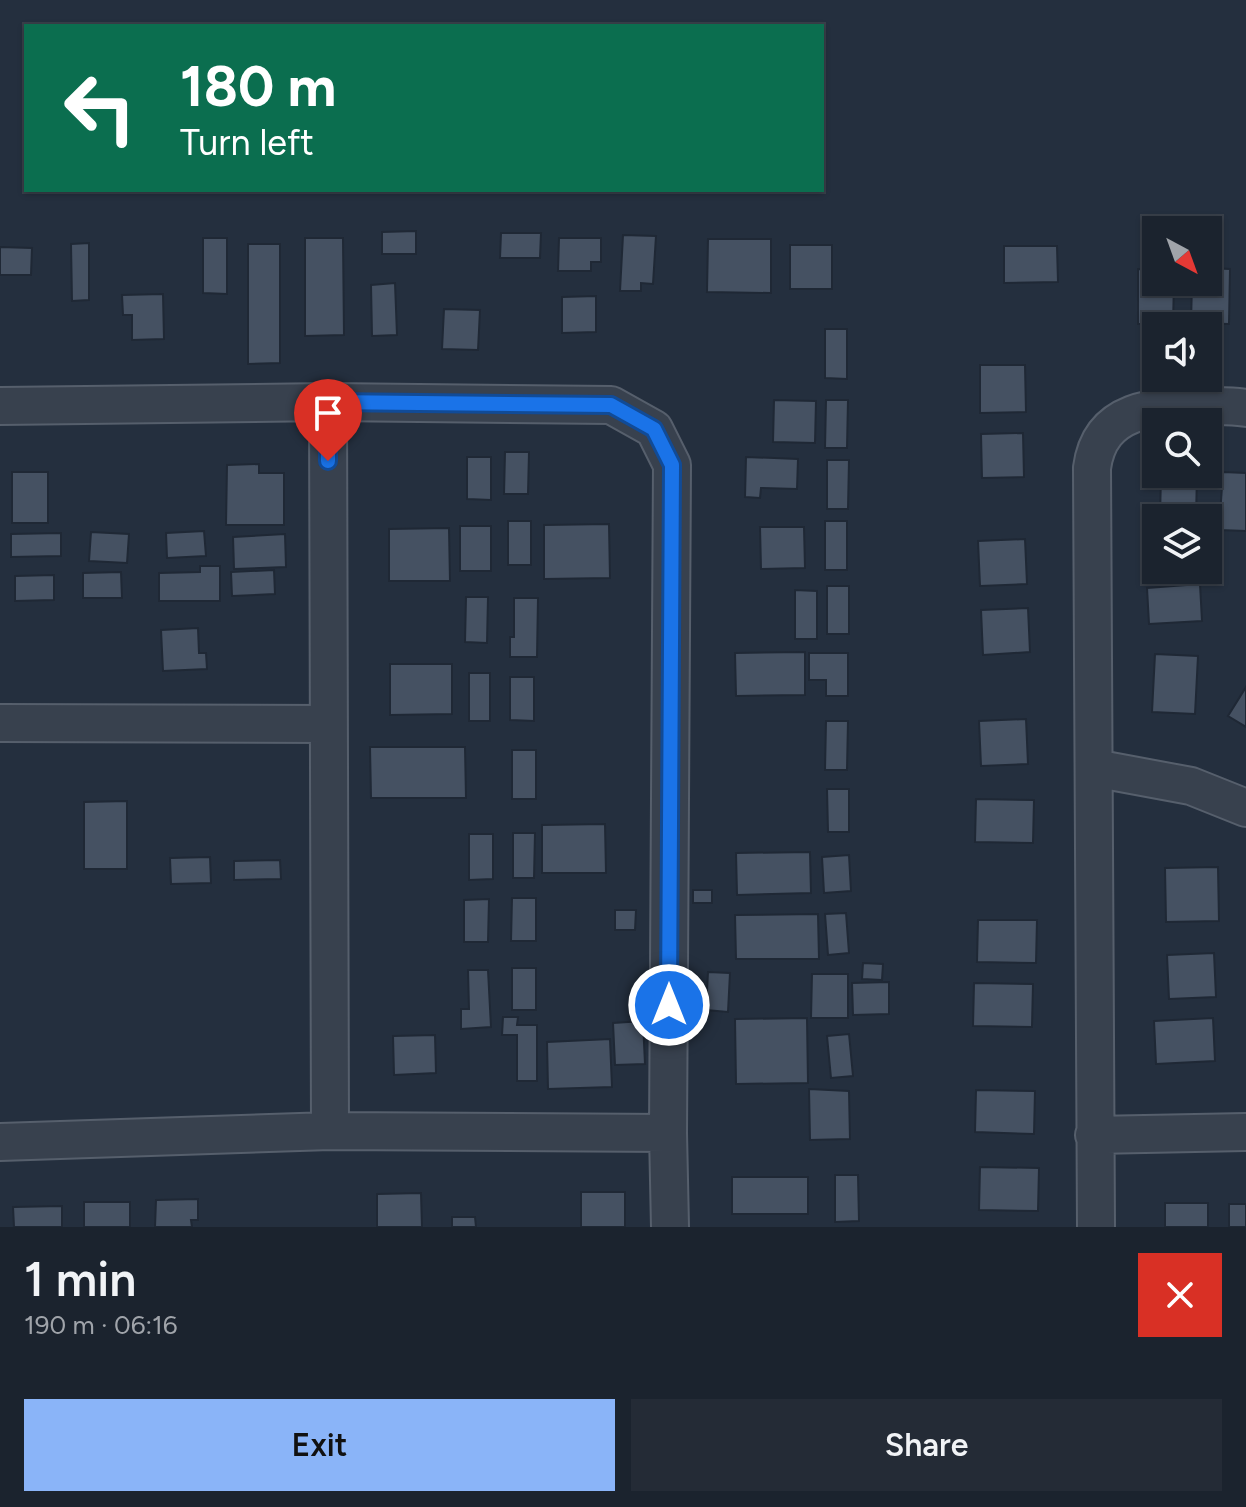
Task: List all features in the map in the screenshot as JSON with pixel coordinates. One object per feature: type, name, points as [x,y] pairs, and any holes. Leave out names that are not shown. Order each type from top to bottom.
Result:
[{"type":"street","points":[[0,406],[328,402],[611,405],[654,429],[672,465],[670,1227]]},
{"type":"street","points":[[328,402],[330,1131]]},
{"type":"street","points":[[1096,1227],[1094,449],[1107,430],[1129,414],[1166,406],[1246,408]]},
{"type":"street","points":[[0,723],[328,724]]},
{"type":"street","points":[[1094,768],[1191,786],[1246,808]]},
{"type":"street","points":[[0,1142],[330,1131],[668,1133]]},
{"type":"street","points":[[1094,1135],[1246,1132]]},
{"type":"building","points":[[416,231],[416,254],[382,254],[382,232]]},
{"type":"building","points":[[501,233],[541,233],[540,258],[500,258]]},
{"type":"building","points":[[623,235],[656,236],[653,284],[641,283],[641,291],[620,291]]},
{"type":"building","points":[[203,238],[227,238],[227,294],[203,293]]},
{"type":"building","points":[[305,238],[343,238],[344,335],[305,336]]},
{"type":"building","points":[[559,238],[601,238],[601,262],[591,262],[591,271],[558,271]]},
{"type":"building","points":[[708,239],[771,239],[771,293],[707,292]]},
{"type":"building","points":[[89,243],[89,300],[72,301],[71,244]]},
{"type":"building","points":[[248,244],[280,244],[280,363],[248,364]]},
{"type":"building","points":[[790,245],[832,245],[832,289],[790,289]]},
{"type":"building","points":[[1004,246],[1057,246],[1058,282],[1004,283]]},
{"type":"building","points":[[0,247],[32,248],[31,275],[0,275]]},
{"type":"building","points":[[1138,269],[1142,269],[1142,296],[1174,296],[1173,312],[1142,312],[1142,324],[1138,324]]},
{"type":"building","points":[[1222,269],[1230,269],[1229,324],[1222,324],[1222,312],[1191,312],[1192,296],[1222,296]]},
{"type":"building","points":[[395,283],[397,335],[372,336],[371,285]]},
{"type":"building","points":[[163,294],[164,339],[132,340],[132,315],[123,315],[122,295]]},
{"type":"building","points":[[596,296],[596,332],[562,333],[562,297]]},
{"type":"building","points":[[444,309],[480,310],[478,350],[442,349]]},
{"type":"building","points":[[825,329],[847,329],[847,379],[825,378]]},
{"type":"building","points":[[980,365],[1025,365],[1026,412],[980,413]]},
{"type":"building","points":[[774,400],[816,401],[815,443],[773,442]]},
{"type":"building","points":[[826,400],[848,400],[847,448],[825,448]]},
{"type":"building","points":[[1023,433],[1024,477],[982,478],[981,434]]},
{"type":"building","points":[[505,452],[529,452],[528,494],[504,494]]},
{"type":"building","points":[[467,457],[491,457],[491,500],[467,499]]},
{"type":"building","points":[[746,457],[798,459],[797,489],[761,488],[760,498],[745,497]]},
{"type":"building","points":[[827,460],[849,460],[848,509],[827,509]]},
{"type":"building","points":[[259,464],[259,473],[284,473],[284,525],[226,525],[227,465]]},
{"type":"building","points":[[12,472],[48,472],[48,523],[12,523]]},
{"type":"building","points":[[1223,472],[1246,473],[1246,531],[1222,530]]},
{"type":"building","points":[[1161,488],[1197,488],[1196,504],[1160,504]]},
{"type":"building","points":[[508,521],[531,521],[531,565],[508,565]]},
{"type":"building","points":[[825,521],[847,521],[847,570],[825,570]]},
{"type":"building","points":[[609,524],[610,578],[544,579],[544,525]]},
{"type":"building","points":[[460,526],[491,526],[491,571],[460,571]]},
{"type":"building","points":[[760,527],[804,527],[805,568],[761,569]]},
{"type":"building","points":[[449,528],[450,581],[389,581],[389,529]]},
{"type":"building","points":[[204,531],[206,556],[167,558],[166,533]]},
{"type":"building","points":[[91,532],[129,534],[127,563],[89,561]]},
{"type":"building","points":[[61,533],[61,556],[11,557],[11,534]]},
{"type":"building","points":[[285,534],[286,567],[234,569],[233,537]]},
{"type":"building","points":[[1025,539],[1027,584],[980,586],[978,541]]},
{"type":"building","points":[[200,566],[220,566],[220,601],[159,601],[159,573],[200,572]]},
{"type":"building","points":[[274,570],[275,594],[232,596],[231,572]]},
{"type":"building","points":[[121,572],[122,598],[83,598],[83,573]]},
{"type":"building","points":[[54,575],[54,600],[15,601],[15,576]]},
{"type":"building","points":[[1200,584],[1202,621],[1149,624],[1147,588]]},
{"type":"building","points":[[827,586],[849,586],[849,634],[827,634]]},
{"type":"building","points":[[795,590],[817,591],[817,639],[795,639]]},
{"type":"building","points":[[466,597],[488,597],[487,643],[465,642]]},
{"type":"building","points":[[514,598],[538,598],[537,657],[510,657],[510,637],[514,637]]},
{"type":"building","points":[[1028,608],[1030,652],[983,655],[981,610]]},
{"type":"building","points":[[198,628],[199,653],[206,653],[207,669],[163,671],[161,630]]},
{"type":"building","points":[[805,652],[805,695],[736,696],[735,653]]},
{"type":"building","points":[[809,653],[848,653],[848,696],[826,696],[826,680],[809,680]]},
{"type":"building","points":[[1155,654],[1198,656],[1195,714],[1152,712]]},
{"type":"building","points":[[390,664],[452,664],[452,714],[390,715]]},
{"type":"building","points":[[469,673],[490,673],[490,721],[469,721]]},
{"type":"building","points":[[510,677],[534,677],[534,721],[510,720]]},
{"type":"building","points":[[1246,687],[1246,727],[1228,716]]},
{"type":"building","points":[[1026,719],[1028,764],[981,766],[979,721]]},
{"type":"building","points":[[826,721],[848,721],[847,770],[825,770]]},
{"type":"building","points":[[370,747],[465,747],[466,798],[371,798]]},
{"type":"building","points":[[512,750],[536,750],[536,799],[512,799]]},
{"type":"building","points":[[827,789],[849,789],[849,832],[828,832]]},
{"type":"building","points":[[976,799],[1034,800],[1033,843],[975,842]]},
{"type":"building","points":[[127,801],[127,869],[84,869],[84,802]]},
{"type":"building","points":[[605,824],[606,873],[542,873],[542,825]]},
{"type":"building","points":[[513,833],[535,833],[534,878],[513,878]]},
{"type":"building","points":[[469,834],[493,834],[493,879],[469,880]]},
{"type":"building","points":[[810,852],[811,893],[737,895],[736,853]]},
{"type":"building","points":[[849,855],[851,891],[824,893],[822,857]]},
{"type":"building","points":[[210,857],[211,883],[171,884],[170,858]]},
{"type":"building","points":[[280,860],[281,879],[234,880],[234,861]]},
{"type":"building","points":[[1218,867],[1219,921],[1166,922],[1165,868]]},
{"type":"building","points":[[693,890],[712,890],[712,903],[693,903]]},
{"type":"building","points":[[512,898],[536,898],[536,941],[511,941]]},
{"type":"building","points":[[489,899],[488,942],[464,942],[464,900]]},
{"type":"building","points":[[615,910],[636,910],[635,930],[615,930]]},
{"type":"building","points":[[846,913],[849,953],[828,955],[825,914]]},
{"type":"building","points":[[818,914],[819,959],[736,959],[735,915]]},
{"type":"building","points":[[978,920],[1037,920],[1036,963],[977,962]]},
{"type":"building","points":[[1214,953],[1216,997],[1169,999],[1167,955]]},
{"type":"building","points":[[863,963],[883,964],[882,980],[862,979]]},
{"type":"building","points":[[512,968],[536,968],[536,1010],[512,1010]]},
{"type":"building","points":[[468,970],[488,970],[491,1027],[461,1029],[461,1009],[469,1009]]},
{"type":"building","points":[[708,972],[730,973],[728,1012],[706,1010]]},
{"type":"building","points":[[812,974],[848,974],[848,1018],[811,1018]]},
{"type":"building","points":[[889,982],[889,1014],[853,1015],[852,983]]},
{"type":"building","points":[[974,983],[1033,984],[1032,1027],[973,1026]]},
{"type":"building","points":[[503,1017],[518,1017],[517,1025],[537,1025],[537,1081],[517,1081],[517,1035],[502,1035]]},
{"type":"building","points":[[807,1018],[808,1083],[736,1084],[735,1019]]},
{"type":"building","points":[[1213,1018],[1215,1061],[1156,1064],[1154,1021]]},
{"type":"building","points":[[643,1021],[645,1064],[615,1065],[613,1023]]},
{"type":"building","points":[[849,1034],[853,1076],[831,1078],[827,1036]]},
{"type":"building","points":[[435,1035],[436,1073],[394,1075],[393,1036]]},
{"type":"building","points":[[610,1039],[612,1087],[548,1089],[547,1042]]},
{"type":"building","points":[[809,1089],[849,1091],[850,1139],[810,1140]]},
{"type":"building","points":[[976,1090],[1035,1091],[1034,1134],[975,1132]]},
{"type":"building","points":[[980,1167],[1039,1168],[1038,1211],[979,1210]]},
{"type":"building","points":[[835,1175],[858,1175],[859,1221],[835,1222]]},
{"type":"building","points":[[732,1177],[808,1177],[808,1214],[732,1214]]},
{"type":"building","points":[[581,1192],[625,1192],[625,1227],[581,1227]]},
{"type":"building","points":[[421,1193],[422,1227],[377,1227],[377,1194]]},
{"type":"building","points":[[198,1199],[198,1220],[191,1220],[192,1227],[155,1227],[156,1200]]},
{"type":"building","points":[[84,1202],[130,1202],[130,1227],[84,1227]]},
{"type":"building","points":[[1165,1203],[1208,1203],[1208,1227],[1165,1227]]},
{"type":"building","points":[[1229,1204],[1246,1204],[1246,1227],[1229,1227]]},
{"type":"building","points":[[62,1206],[62,1227],[14,1227],[13,1207]]},
{"type":"building","points":[[452,1217],[475,1217],[476,1227],[452,1227]]},
{"type":"route","points":[[328,461],[328,402],[611,405],[654,429],[672,465],[669,1005]]}]
